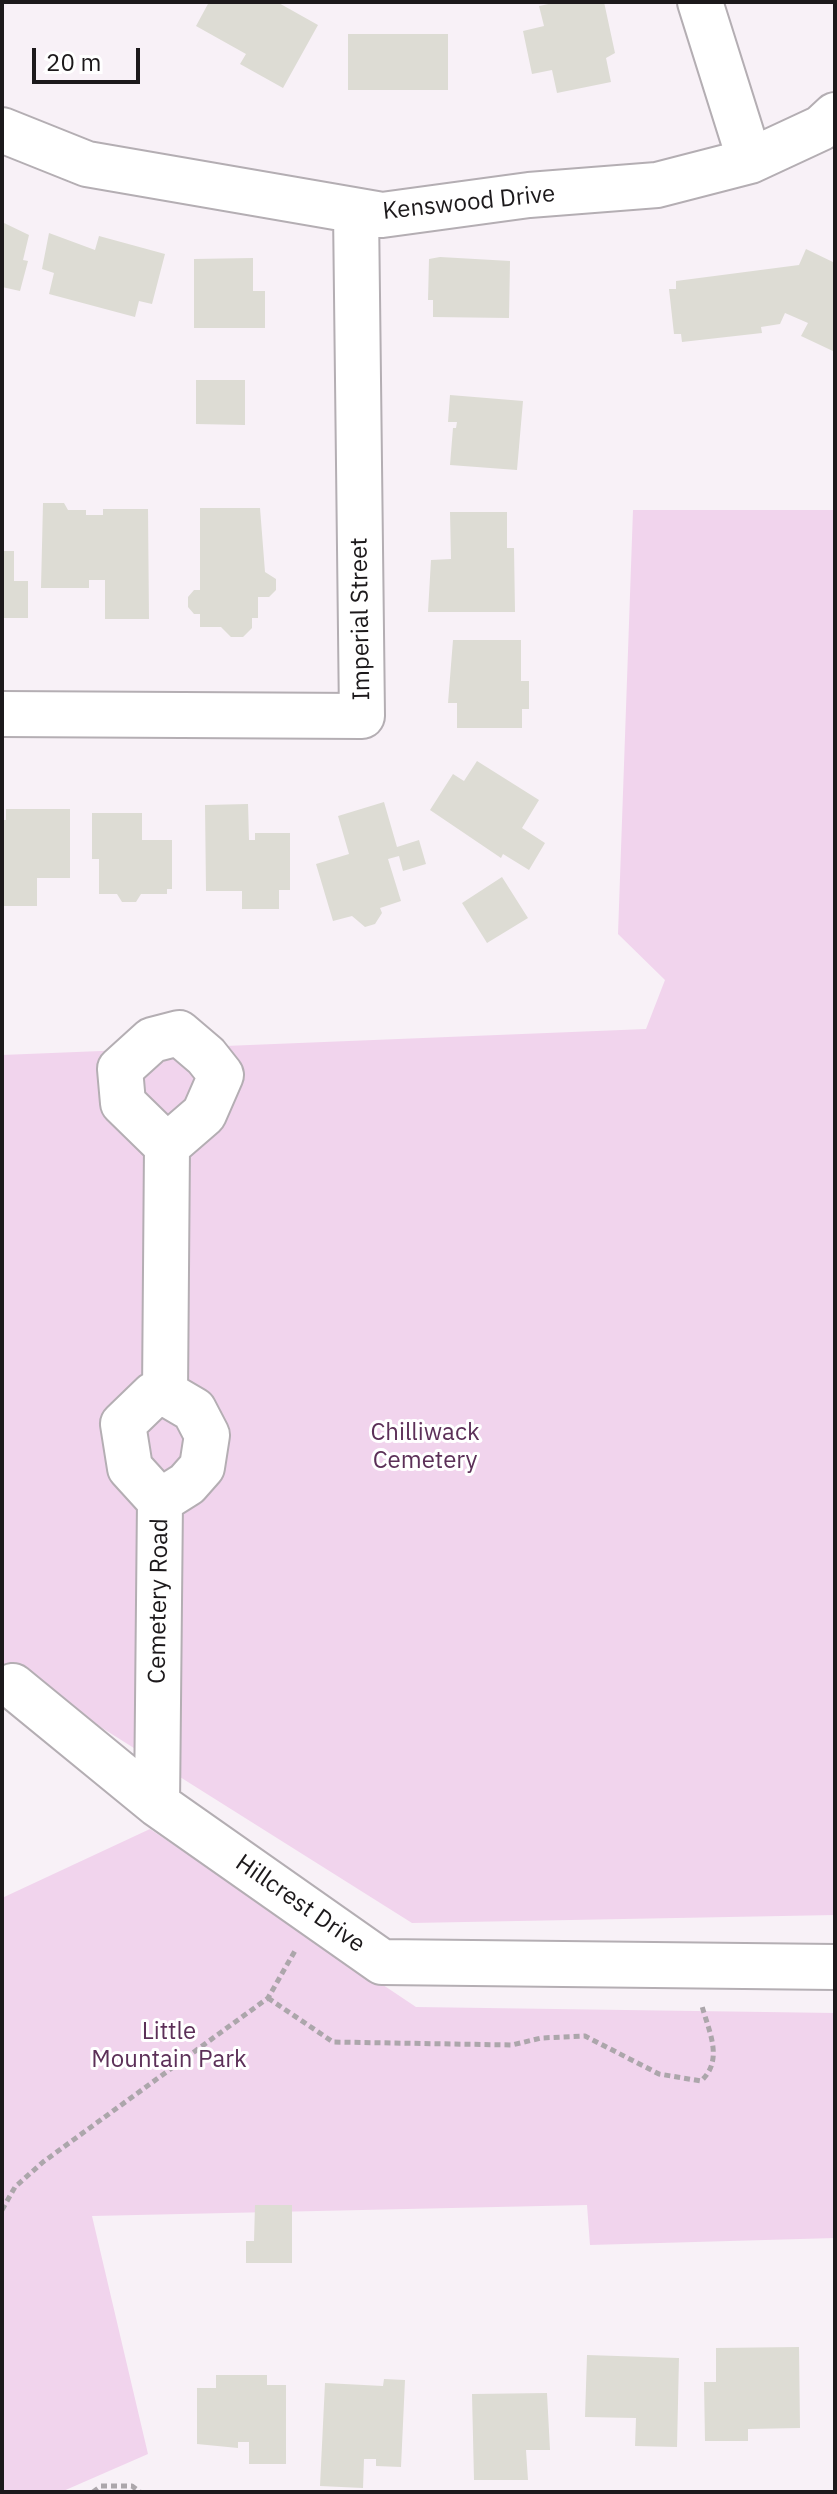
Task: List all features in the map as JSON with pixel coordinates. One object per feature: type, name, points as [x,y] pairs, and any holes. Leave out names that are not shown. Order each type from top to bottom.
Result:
[{"type":"street","points":[[700,2],[750,161]]},
{"type":"street","name":"Kenswood Drive","points":[[2,130],[87,164],[382,215],[529,195],[657,185],[750,161],[821,128],[835,115]]},
{"type":"street","name":"Imperial Street","points":[[2,714],[362,716],[356,211]]},
{"type":"street","points":[[160,1501],[187,1484],[202,1467],[207,1435],[194,1410],[165,1393],[167,1146]]},
{"type":"street","name":"Cemetery Road","points":[[157,1804],[160,1501],[130,1468],[123,1424],[153,1395],[165,1393]]},
{"type":"street","name":"Hillcrest Drive","points":[[13,1686],[157,1804],[382,1962],[835,1967]]},
{"type":"path","points":[[2,2210],[15,2187],[43,2162],[268,1998],[316,1916]]},
{"type":"path","points":[[268,1998],[333,2042],[512,2045],[541,2038],[585,2036],[659,2074],[701,2081],[711,2071],[714,2052],[692,1965]]},
{"type":"path","points":[[93,2492],[101,2486],[132,2486],[140,2492]]},
{"type":"green space","name":"Chilliwack Cemetery","points":[[633,510],[835,510],[835,1915],[412,1923],[2,1665],[2,1055],[646,1029],[665,980],[618,934]]},
{"type":"green space","name":"Little Mountain Park","points":[[150,1829],[416,2007],[835,2013],[835,2238],[590,2245],[587,2205],[92,2216],[148,2454],[61,2492],[2,2492],[2,1898]]},
{"type":"building","points":[[209,2],[277,2],[318,25],[283,88],[240,64],[246,54],[196,26]]},
{"type":"building","points":[[558,2],[604,2],[615,53],[606,58],[611,82],[557,93],[552,70],[532,74],[523,31],[544,26],[539,6]]},
{"type":"building","points":[[348,34],[448,34],[448,90],[348,90]]},
{"type":"building","points":[[2,222],[29,235],[23,260],[28,261],[20,291],[2,287]]},
{"type":"building","points":[[49,233],[95,250],[99,236],[165,254],[152,304],[139,301],[135,317],[49,294],[54,273],[42,269]]},
{"type":"building","points":[[806,249],[835,263],[835,352],[801,336],[808,323],[785,313],[780,324],[761,327],[762,333],[682,342],[681,334],[674,334],[669,289],[676,289],[676,281],[799,265]]},
{"type":"building","points":[[253,258],[253,291],[265,291],[265,328],[194,328],[194,259]]},
{"type":"building","points":[[429,259],[510,261],[509,318],[433,317],[433,300],[428,300]]},
{"type":"building","points":[[196,380],[245,380],[245,425],[196,424]]},
{"type":"building","points":[[450,395],[523,401],[517,470],[450,465],[453,428],[456,428],[457,422],[448,422]]},
{"type":"building","points":[[43,503],[64,503],[68,510],[86,510],[86,515],[103,515],[103,509],[148,509],[149,619],[105,619],[105,580],[89,580],[89,588],[41,588]]},
{"type":"building","points":[[200,508],[260,508],[265,572],[276,579],[276,590],[269,597],[258,597],[258,618],[252,618],[252,628],[243,637],[231,637],[221,627],[200,627],[200,614],[194,614],[188,607],[188,597],[194,590],[200,590]]},
{"type":"building","points":[[450,512],[507,512],[507,548],[514,548],[515,612],[428,612],[431,560],[451,559]]},
{"type":"building","points":[[2,551],[14,551],[14,581],[28,581],[28,618],[2,618]]},
{"type":"building","points":[[453,640],[521,640],[521,681],[529,681],[529,709],[522,709],[522,728],[457,728],[457,703],[448,703]]},
{"type":"building","points":[[477,761],[539,800],[522,828],[545,843],[529,870],[503,854],[501,858],[430,810],[453,774],[464,781]]},
{"type":"building","points":[[384,802],[397,847],[419,840],[426,864],[403,871],[399,856],[388,859],[401,901],[380,908],[382,913],[375,924],[365,927],[352,916],[333,921],[316,864],[349,854],[338,816]]},
{"type":"building","points":[[248,804],[249,840],[255,840],[255,833],[290,833],[290,890],[279,890],[279,909],[242,909],[242,891],[206,891],[205,805]]},
{"type":"building","points":[[6,809],[70,809],[70,878],[37,878],[37,906],[2,906],[2,820],[6,820]]},
{"type":"building","points":[[92,813],[142,813],[142,840],[172,840],[172,889],[167,889],[167,894],[141,894],[136,902],[122,902],[117,894],[99,894],[99,859],[92,859]]},
{"type":"building","points":[[502,877],[528,918],[487,943],[462,903]]},
{"type":"building","points":[[255,2205],[292,2205],[292,2263],[246,2263],[246,2241],[254,2241]]},
{"type":"building","points":[[799,2347],[800,2428],[748,2429],[748,2441],[705,2441],[704,2382],[716,2382],[716,2348]]},
{"type":"building","points":[[587,2355],[679,2358],[677,2447],[635,2446],[636,2418],[585,2417]]},
{"type":"building","points":[[216,2375],[267,2375],[267,2385],[286,2385],[286,2464],[249,2464],[249,2442],[238,2442],[238,2448],[197,2444],[197,2388],[216,2388]]},
{"type":"building","points":[[384,2379],[405,2380],[401,2467],[376,2466],[376,2459],[364,2459],[363,2488],[320,2486],[325,2383],[383,2386]]},
{"type":"building","points":[[547,2393],[550,2450],[526,2450],[528,2480],[474,2480],[472,2394]]}]
